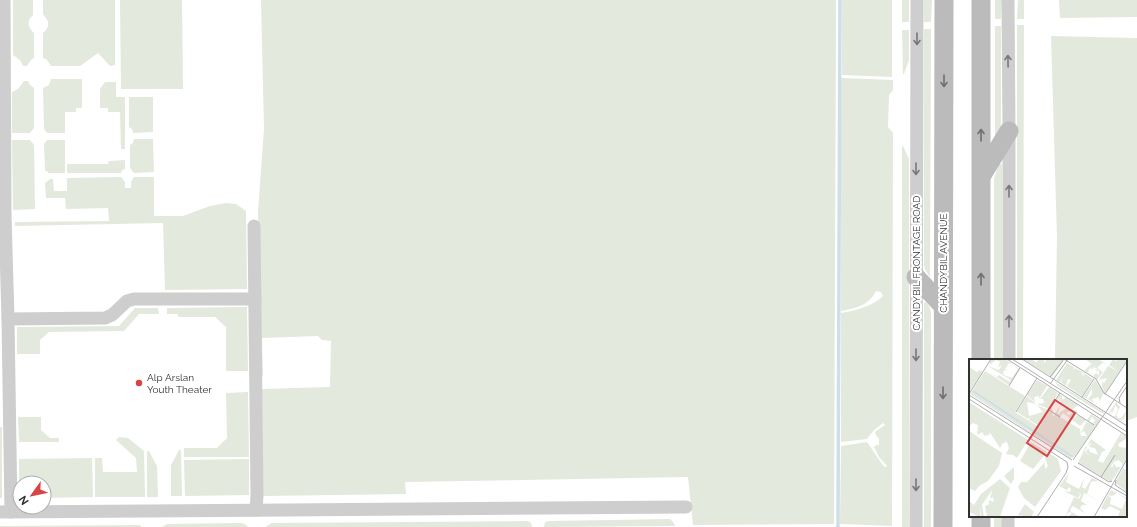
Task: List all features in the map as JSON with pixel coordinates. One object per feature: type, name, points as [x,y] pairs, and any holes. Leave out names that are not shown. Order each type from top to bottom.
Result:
[{"type":"main road","name":"CHANDYBIL AVENUE","points":[[943,527],[944,0]]},
{"type":"main road","points":[[981,0],[981,359]]},
{"type":"main road","points":[[982,175],[1010,131]]},
{"type":"main road","points":[[916,277],[943,306]]},
{"type":"street","points":[[4,0],[5,215],[8,320],[6,512],[686,507]]},
{"type":"street","name":"CANDYBIL FRONTAGE ROAD","points":[[916,527],[917,0]]},
{"type":"street","points":[[1008,0],[1010,131],[1008,359]]},
{"type":"street","points":[[254,226],[256,510]]},
{"type":"street","points":[[8,320],[105,318],[112,315],[127,301],[134,299],[255,299]]},
{"type":"shaded area","points":[[13,0],[33,0],[33,15],[29,21],[29,24],[34,33],[34,58],[27,66],[23,66],[20,60],[13,55]]},
{"type":"shaded area","points":[[43,0],[115,0],[115,65],[110,66],[98,53],[80,66],[51,66],[47,60],[43,58],[43,33],[48,26],[48,21],[43,14]]},
{"type":"shaded area","points":[[120,0],[182,0],[183,89],[121,89]]},
{"type":"shaded area","points":[[261,0],[836,0],[834,524],[693,525],[688,477],[405,482],[406,494],[263,496],[262,389],[330,387],[331,341],[322,340],[318,336],[262,338],[263,376],[260,376],[258,212],[264,129]]},
{"type":"shaded area","points":[[842,0],[892,0],[892,77],[842,75]]},
{"type":"shaded area","points":[[902,0],[909,0],[909,22],[902,22]]},
{"type":"shaded area","points":[[924,0],[932,0],[931,22],[924,22]]},
{"type":"shaded area","points":[[995,0],[1002,0],[1001,19],[995,19]]},
{"type":"shaded area","points":[[1018,0],[1024,0],[1024,19],[1017,19]]},
{"type":"shaded area","points":[[1059,0],[1137,0],[1137,17],[1060,18]]},
{"type":"shaded area","points":[[1017,25],[1024,25],[1023,359],[1017,359]]},
{"type":"shaded area","points":[[995,26],[1001,26],[1001,125],[995,140]]},
{"type":"shaded area","points":[[924,29],[931,29],[930,277],[924,266]]},
{"type":"shaded area","points":[[902,30],[909,30],[909,60],[904,74],[903,74]]},
{"type":"shaded area","points":[[1051,36],[1137,38],[1137,417],[1127,421],[1127,359],[1055,359],[1057,237]]},
{"type":"shaded area","points":[[841,78],[893,80],[893,90],[889,95],[888,127],[893,133],[892,526],[840,524],[841,446],[867,442],[882,464],[885,467],[887,466],[879,457],[874,447],[879,445],[879,438],[875,432],[885,425],[883,423],[874,430],[867,439],[841,442],[841,313],[874,303],[883,296],[881,292],[876,291],[869,300],[861,306],[841,311]]},
{"type":"shaded area","points":[[51,79],[82,79],[82,108],[76,108],[76,112],[65,112],[65,133],[47,133],[44,129],[43,88],[49,85]]},
{"type":"shaded area","points":[[24,81],[28,81],[34,88],[34,128],[30,133],[12,133],[12,92],[18,89]]},
{"type":"shaded area","points":[[105,82],[116,82],[116,97],[125,97],[125,149],[121,149],[120,112],[108,112],[108,108],[100,108],[100,89]]},
{"type":"shaded area","points":[[129,97],[153,97],[153,132],[133,133],[132,129],[129,127]]},
{"type":"shaded area","points":[[134,139],[153,139],[154,172],[134,173],[130,168],[130,145],[133,143]]},
{"type":"shaded area","points":[[12,140],[30,140],[34,145],[35,209],[13,210]]},
{"type":"shaded area","points":[[47,140],[65,140],[65,173],[49,173],[45,170],[44,144]]},
{"type":"shaded area","points":[[902,146],[909,159],[909,527],[902,527]]},
{"type":"shaded area","points":[[125,160],[125,169],[122,170],[121,173],[67,173],[67,164],[108,164],[109,161]]},
{"type":"shaded area","points":[[999,164],[1002,164],[1002,359],[994,359],[994,178]]},
{"type":"shaded area","points":[[121,177],[125,182],[125,188],[131,188],[131,182],[134,177],[154,177],[154,216],[183,216],[210,206],[226,203],[236,204],[246,211],[247,289],[165,290],[163,223],[15,226],[15,222],[109,221],[108,208],[66,209],[65,198],[46,198],[45,183],[50,179],[53,179],[54,191],[67,191],[67,178]]},
{"type":"shaded area","points":[[924,302],[927,303],[931,313],[931,527],[924,527]]},
{"type":"shaded area","points":[[247,307],[248,371],[226,371],[226,327],[215,317],[179,317],[177,314],[167,314],[167,308]]},
{"type":"shaded area","points":[[135,308],[158,308],[159,314],[139,314],[124,331],[49,332],[40,340],[40,354],[17,354],[17,327],[119,326]]},
{"type":"shaded area","points":[[248,392],[249,457],[184,457],[184,448],[217,448],[227,438],[226,393]]},
{"type":"shaded area","points":[[18,417],[41,417],[41,430],[50,438],[59,438],[59,442],[19,442]]},
{"type":"shaded area","points":[[0,427],[2,427],[2,498],[0,498]]},
{"type":"shaded area","points":[[119,437],[128,438],[144,451],[145,497],[95,497],[95,458],[102,458],[103,472],[137,472],[136,458],[116,440]]},
{"type":"shaded area","points":[[179,450],[181,450],[182,496],[171,496],[171,465]]},
{"type":"shaded area","points":[[147,451],[149,451],[157,466],[158,497],[147,497]]},
{"type":"shaded area","points":[[92,458],[93,497],[52,498],[52,475],[19,475],[19,459]]},
{"type":"shaded area","points":[[249,459],[249,495],[185,496],[184,460]]},
{"type":"shaded area","points":[[994,517],[1002,517],[1002,527],[994,527]]},
{"type":"shaded area","points":[[670,519],[675,526],[544,527],[545,522],[550,521]]},
{"type":"shaded area","points":[[528,521],[531,523],[532,527],[265,527],[272,523]]},
{"type":"shaded area","points":[[242,523],[248,527],[162,527],[167,524]]},
{"type":"shaded area","points":[[140,525],[141,527],[0,527],[0,526]]},
{"type":"waterway","points":[[838,527],[840,0]]},
{"type":"place","name":"Alp Arslan Youth Theater","points":[[139,383]]}]
